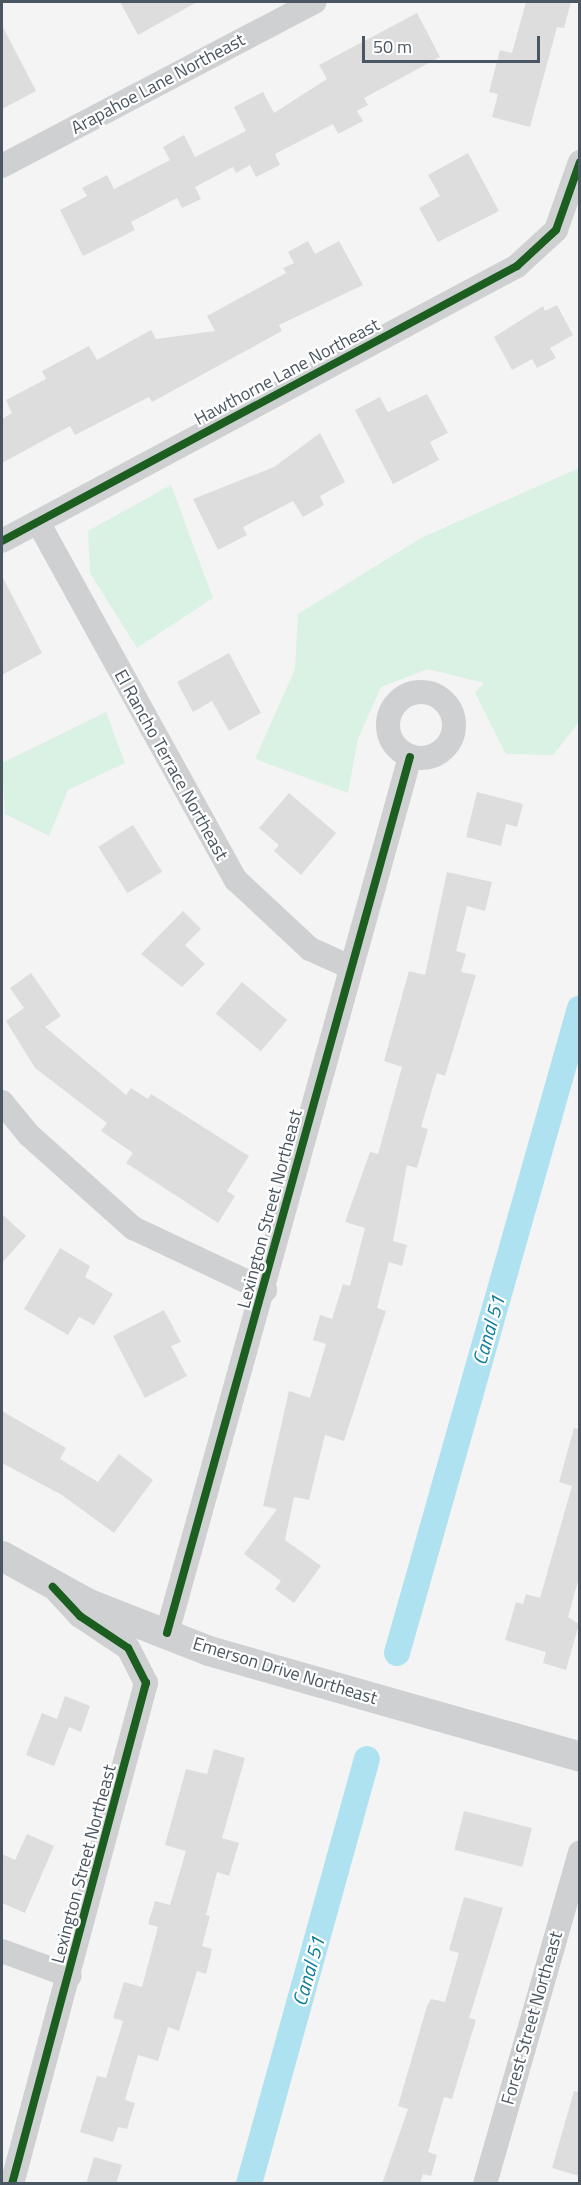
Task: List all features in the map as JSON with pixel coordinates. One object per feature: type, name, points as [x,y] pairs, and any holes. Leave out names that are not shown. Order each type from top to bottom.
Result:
[{"type":"street","name":"Arapahoe Lane Northeast","points":[[2,166],[315,2]]},
{"type":"street","name":"Hawthorne Lane Northeast","points":[[2,541],[515,268],[538,251],[567,207],[579,162]]},
{"type":"street","name":"El Rancho Terrace Northeast","points":[[39,522],[236,880],[310,949],[350,967]]},
{"type":"street","name":"Lexington Street Northeast","points":[[167,1633],[265,1290],[350,967],[410,757]]},
{"type":"street","points":[[2,1102],[29,1135],[133,1228],[265,1290]]},
{"type":"street","name":"Emerson Drive Northeast","points":[[2,1556],[53,1587],[209,1651],[579,1757]]},
{"type":"street","name":"Lexington Street Northeast","points":[[12,2184],[70,1976],[146,1683],[128,1648],[80,1616],[53,1587]]},
{"type":"street","name":"Forest Street Northeast","points":[[485,2184],[579,1852]]},
{"type":"street","points":[[2,1951],[70,1976]]},
{"type":"green space","points":[[579,468],[579,722],[553,755],[506,754],[475,693],[484,683],[428,669],[381,687],[358,739],[348,793],[255,759],[295,669],[298,614],[421,538]]},
{"type":"green space","points":[[171,485],[213,598],[137,648],[90,573],[88,531]]},
{"type":"green space","points":[[106,712],[125,763],[68,790],[49,836],[5,814],[2,763]]},
{"type":"building","points":[[120,2],[197,2],[138,35]]},
{"type":"building","points":[[526,2],[571,2],[564,28],[557,27],[530,127],[492,117],[498,94],[489,92],[500,50],[512,53]]},
{"type":"building","points":[[417,13],[440,57],[364,98],[368,105],[357,111],[363,121],[338,134],[333,124],[275,154],[280,165],[256,177],[250,165],[236,173],[233,167],[195,187],[201,199],[182,208],[177,198],[131,222],[135,230],[83,256],[60,210],[87,196],[82,188],[107,175],[114,189],[170,160],[163,147],[184,135],[195,157],[246,131],[234,107],[263,92],[274,113],[327,79],[319,65]]},
{"type":"building","points":[[2,25],[36,91],[2,109]]},
{"type":"building","points":[[468,153],[499,211],[438,242],[419,208],[440,196],[428,175]]},
{"type":"building","points":[[308,241],[315,254],[339,241],[363,285],[279,325],[282,331],[152,402],[149,397],[75,435],[70,426],[2,463],[2,419],[12,413],[6,400],[46,379],[42,371],[89,346],[97,360],[151,330],[156,339],[215,331],[207,316],[286,273],[283,268],[294,263],[288,252]]},
{"type":"building","points":[[557,305],[573,335],[550,348],[556,358],[537,368],[532,359],[512,370],[494,337],[543,306],[545,311]]},
{"type":"building","points":[[427,394],[448,433],[430,442],[439,460],[393,484],[355,410],[380,397],[388,412]]},
{"type":"building","points":[[320,433],[345,482],[320,496],[324,505],[303,517],[293,501],[243,527],[247,535],[218,550],[193,499],[274,467]]},
{"type":"building","points":[[2,576],[42,653],[2,675]]},
{"type":"building","points":[[229,653],[261,713],[229,731],[212,701],[193,712],[177,682]]},
{"type":"building","points":[[477,792],[523,804],[517,827],[506,824],[501,846],[466,837]]},
{"type":"building","points":[[289,793],[336,833],[301,875],[274,851],[279,845],[259,828]]},
{"type":"building","points":[[133,825],[162,872],[127,893],[98,847]]},
{"type":"building","points":[[447,872],[492,882],[485,911],[467,906],[456,951],[466,954],[461,972],[476,975],[445,1076],[437,1073],[421,1127],[428,1129],[417,1168],[407,1165],[393,1241],[407,1245],[402,1266],[389,1262],[377,1308],[386,1311],[344,1441],[325,1435],[309,1500],[294,1497],[285,1540],[321,1566],[294,1603],[275,1589],[281,1581],[244,1554],[277,1509],[263,1506],[289,1391],[310,1398],[326,1344],[313,1340],[320,1315],[332,1319],[343,1284],[350,1286],[365,1228],[345,1222],[370,1152],[378,1154],[402,1067],[384,1061],[409,971],[425,975]]},
{"type":"building","points":[[183,911],[201,929],[185,945],[205,964],[182,987],[141,954]]},
{"type":"building","points":[[31,973],[61,1016],[45,1027],[126,1095],[131,1088],[148,1099],[151,1094],[249,1156],[227,1191],[235,1196],[218,1223],[126,1163],[133,1153],[101,1131],[107,1123],[35,1068],[6,1021],[24,1008],[10,988]]},
{"type":"building","points":[[242,982],[287,1020],[261,1051],[216,1013]]},
{"type":"building","points":[[2,1214],[26,1236],[2,1263]]},
{"type":"building","points":[[60,1248],[90,1266],[85,1277],[113,1294],[94,1325],[79,1317],[68,1335],[24,1309]]},
{"type":"building","points":[[164,1310],[181,1342],[171,1346],[187,1376],[145,1398],[113,1336]]},
{"type":"building","points":[[2,1411],[66,1448],[60,1459],[98,1482],[119,1454],[153,1480],[114,1533],[62,1495],[2,1463]]},
{"type":"building","points":[[574,1428],[579,1429],[579,1577],[568,1617],[579,1624],[566,1670],[543,1663],[546,1652],[505,1640],[516,1602],[523,1604],[526,1594],[540,1598],[572,1486],[559,1482]]},
{"type":"building","points":[[65,1696],[90,1706],[81,1732],[69,1727],[54,1766],[26,1755],[42,1713],[57,1719]]},
{"type":"building","points":[[214,1749],[245,1758],[222,1838],[239,1843],[229,1876],[217,1872],[206,1915],[210,1916],[202,1946],[212,1949],[206,1974],[197,1971],[179,2031],[168,2027],[158,2061],[138,2055],[125,2100],[135,2103],[127,2129],[118,2127],[113,2142],[80,2132],[97,2076],[106,2078],[123,2021],[113,2018],[124,1982],[142,1987],[158,1927],[148,1924],[155,1901],[170,1905],[186,1851],[165,1845],[186,1769],[207,1774]]},
{"type":"building","points":[[464,1811],[532,1828],[522,1867],[454,1850]]},
{"type":"building","points":[[27,1834],[54,1846],[25,1913],[2,1903],[2,1854],[15,1860]]},
{"type":"building","points":[[464,1897],[503,1908],[469,2018],[476,2020],[452,2099],[444,2097],[428,2152],[437,2155],[431,2176],[423,2174],[420,2184],[382,2184],[408,2109],[398,2106],[427,2006],[431,1999],[445,2002],[459,1953],[449,1950]]},
{"type":"building","points":[[574,2091],[579,2092],[579,2176],[552,2168]]},
{"type":"building","points":[[94,2157],[122,2165],[116,2184],[86,2184]]},
{"type":"waterway","name":"Canal 51","points":[[397,1653],[580,1008]]},
{"type":"waterway","name":"Canal 51","points":[[249,2184],[367,1759]]},
{"type":"cycle path","points":[[2,541],[517,266],[556,230],[580,162]]},
{"type":"cycle path","points":[[167,1633],[410,757]]},
{"type":"cycle path","points":[[12,2184],[146,1683],[128,1648],[80,1616],[53,1587]]}]
